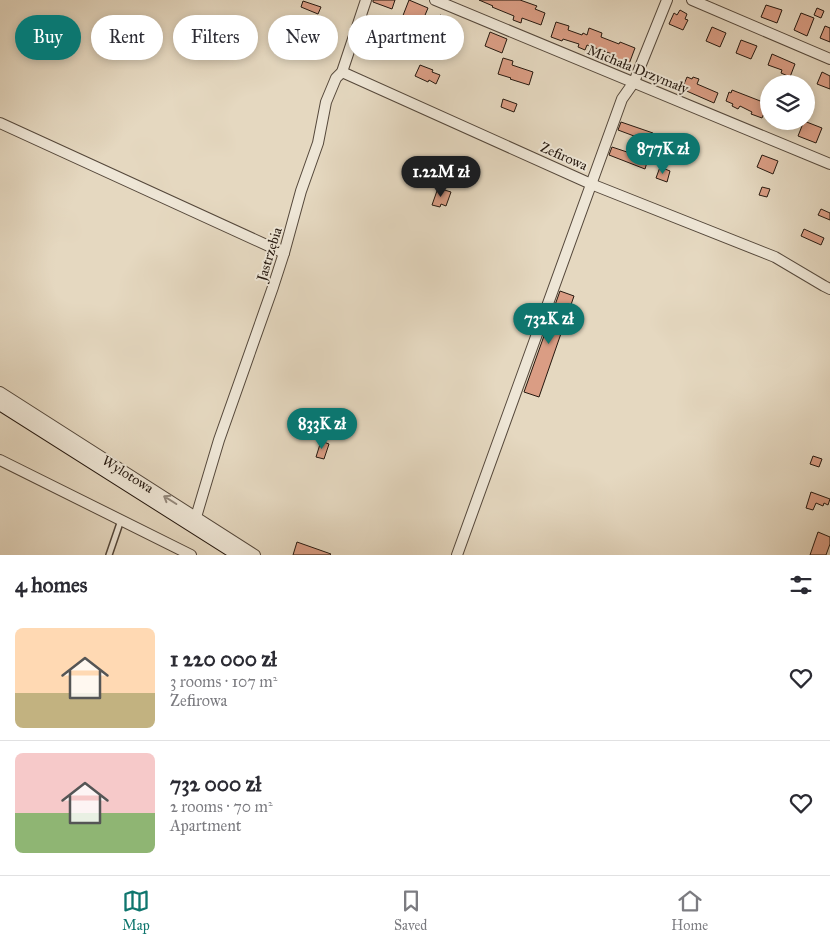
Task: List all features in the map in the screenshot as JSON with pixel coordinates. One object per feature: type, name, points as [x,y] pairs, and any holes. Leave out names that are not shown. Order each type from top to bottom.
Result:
[{"type":"street","name":"Jastrzębia","points":[[196,517],[219,440],[274,287],[301,191],[318,143],[326,102],[336,78],[342,72],[366,0]]},
{"type":"street","name":"Michała Drzymały","points":[[435,0],[830,164]]},
{"type":"street","points":[[456,555],[622,99],[634,82],[667,0]]},
{"type":"street","points":[[692,0],[830,59]]},
{"type":"street","name":"Zefirowa","points":[[342,72],[591,184],[775,257],[830,288]]},
{"type":"street","points":[[0,123],[284,253]]},
{"type":"street","name":"Wylotowa","points":[[0,392],[255,555]]},
{"type":"street","name":"Wylotowa","points":[[0,403],[240,555]]},
{"type":"street","points":[[0,460],[192,555]]},
{"type":"lane","points":[[109,555],[121,520]]},
{"type":"building","points":[[373,0],[395,0],[392,9],[373,2]]},
{"type":"building","points":[[409,0],[428,8],[425,15],[403,15]]},
{"type":"building","points":[[479,0],[520,0],[537,6],[535,9],[545,13],[541,25],[522,18],[521,23],[513,20],[514,16]]},
{"type":"building","points":[[303,1],[321,7],[318,14],[301,7]]},
{"type":"building","points":[[766,5],[782,10],[777,23],[761,17]]},
{"type":"building","points":[[817,8],[824,11],[821,18],[814,15]]},
{"type":"building","points":[[680,10],[687,14],[685,19],[688,20],[683,30],[669,24],[674,13],[677,15]]},
{"type":"building","points":[[801,13],[814,18],[807,36],[794,30]]},
{"type":"building","points":[[556,22],[569,26],[568,30],[582,35],[583,33],[587,35],[589,28],[602,33],[601,37],[635,48],[629,64],[614,59],[615,55],[587,45],[585,50],[578,47],[579,44],[551,37]]},
{"type":"building","points":[[825,26],[830,28],[830,42],[820,38]]},
{"type":"building","points":[[712,27],[726,33],[720,47],[706,41]]},
{"type":"building","points":[[490,32],[507,39],[502,53],[485,46]]},
{"type":"building","points":[[741,40],[757,46],[751,59],[736,53]]},
{"type":"building","points":[[772,54],[795,64],[791,75],[786,75],[781,73],[782,70],[768,65]]},
{"type":"building","points":[[503,58],[513,61],[512,65],[533,72],[529,85],[498,74]]},
{"type":"building","points":[[420,65],[440,75],[436,84],[415,76]]},
{"type":"building","points":[[822,72],[830,76],[830,89],[817,84]]},
{"type":"building","points":[[687,77],[699,79],[697,84],[718,93],[714,103],[682,89]]},
{"type":"building","points":[[732,90],[760,101],[760,117],[751,114],[752,112],[740,106],[738,109],[726,101],[729,92],[731,93]]},
{"type":"building","points":[[503,99],[517,104],[514,112],[501,107]]},
{"type":"building","points":[[621,122],[653,133],[650,142],[618,130]]},
{"type":"building","points":[[815,125],[822,128],[816,143],[798,136],[800,130],[815,130]]},
{"type":"building","points":[[612,147],[648,159],[645,169],[609,155]]},
{"type":"building","points":[[762,155],[778,161],[773,174],[757,167]]},
{"type":"building","points":[[660,167],[670,171],[667,182],[656,178]]},
{"type":"building","points":[[762,187],[770,189],[767,197],[759,195]]},
{"type":"building","points":[[438,188],[451,192],[446,206],[441,204],[440,207],[432,205]]},
{"type":"building","points":[[821,209],[830,213],[830,220],[818,215]]},
{"type":"building","points":[[804,229],[824,238],[821,245],[801,236]]},
{"type":"building","points":[[560,291],[574,296],[539,397],[524,392]]},
{"type":"building","points":[[321,441],[329,444],[324,459],[316,457]]},
{"type":"building","points":[[813,456],[822,459],[819,467],[810,464]]},
{"type":"building","points":[[811,492],[830,499],[828,505],[824,503],[823,506],[816,503],[813,510],[806,508]]},
{"type":"building","points":[[818,532],[830,537],[830,544],[826,555],[810,555]]},
{"type":"building","points":[[297,542],[331,554],[293,555]]}]
